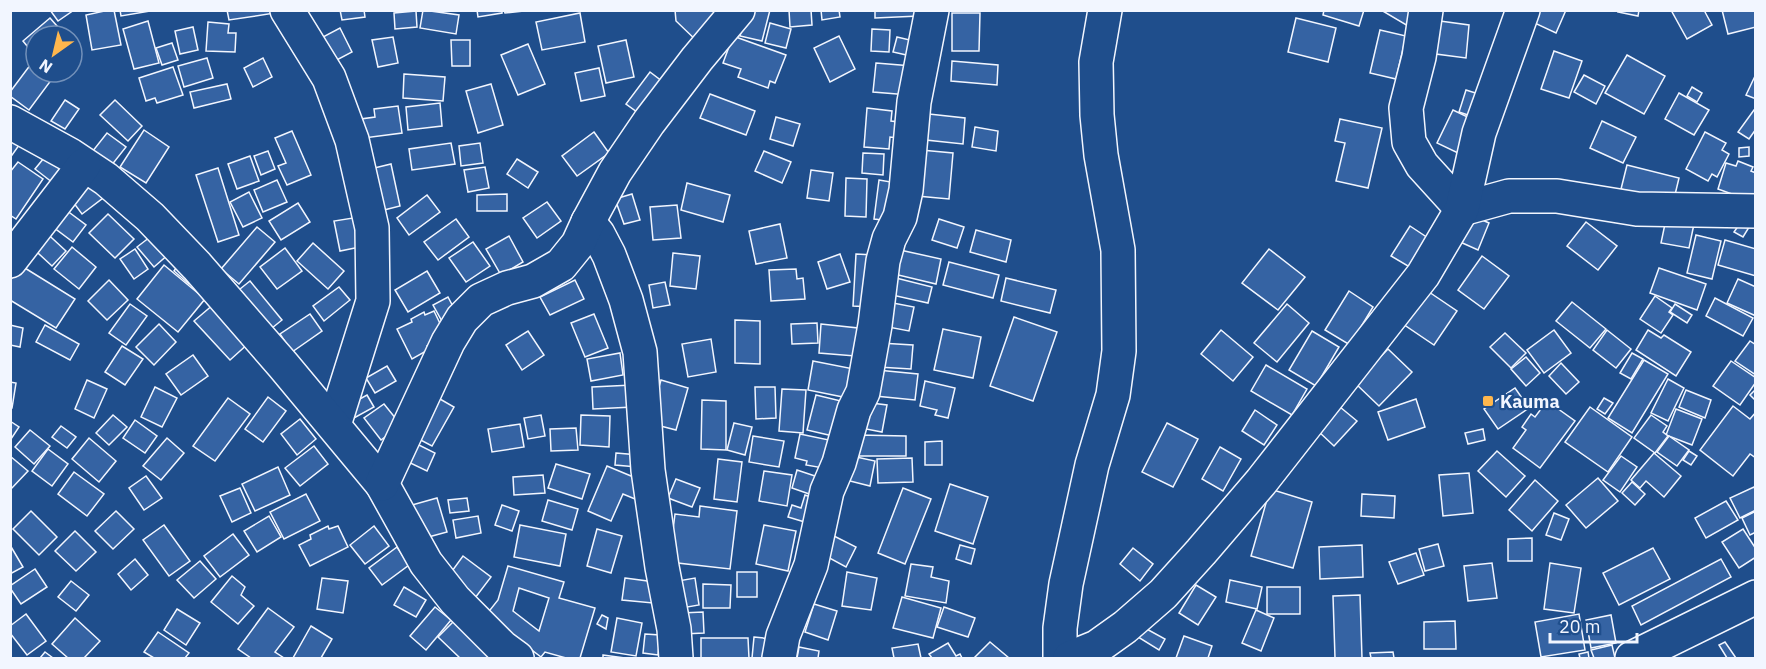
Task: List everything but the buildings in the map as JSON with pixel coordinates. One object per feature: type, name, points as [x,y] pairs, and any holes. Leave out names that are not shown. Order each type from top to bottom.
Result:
[{"type":"street","points":[[287,10],[329,78],[352,140],[372,228],[373,302],[334,425]]},
{"type":"street","points":[[382,484],[448,342],[462,319],[481,300],[507,288],[534,281],[561,265],[578,244],[615,172],[649,122],[738,10]]},
{"type":"street","points":[[779,658],[783,636],[811,565],[827,491],[839,463],[854,410],[863,392],[883,261],[900,217],[906,190],[914,102],[932,10]]},
{"type":"street","points":[[1060,658],[1060,628],[1066,584],[1092,465],[1113,395],[1119,351],[1118,250],[1101,155],[1097,115],[1096,62],[1105,10]]},
{"type":"street","points":[[1426,10],[1419,57],[1406,108],[1409,142],[1422,165],[1462,209]]},
{"type":"street","points":[[1070,658],[1098,647],[1163,594],[1261,482],[1423,275],[1462,209],[1479,133],[1523,10]]},
{"type":"street","points":[[10,122],[106,178],[150,217],[283,364],[382,484],[426,563],[454,600],[502,647],[517,658]]},
{"type":"street","points":[[10,261],[84,165]]},
{"type":"street","points":[[1462,209],[1509,196],[1557,196],[1637,210],[1755,211]]},
{"type":"street","points":[[588,222],[598,234],[609,255],[626,300],[640,352],[648,470],[674,630],[676,658]]},
{"type":"street","points":[[1632,658],[1755,597]]},
{"type":"place","name":"Kauma","points":[[1488,401]]}]
